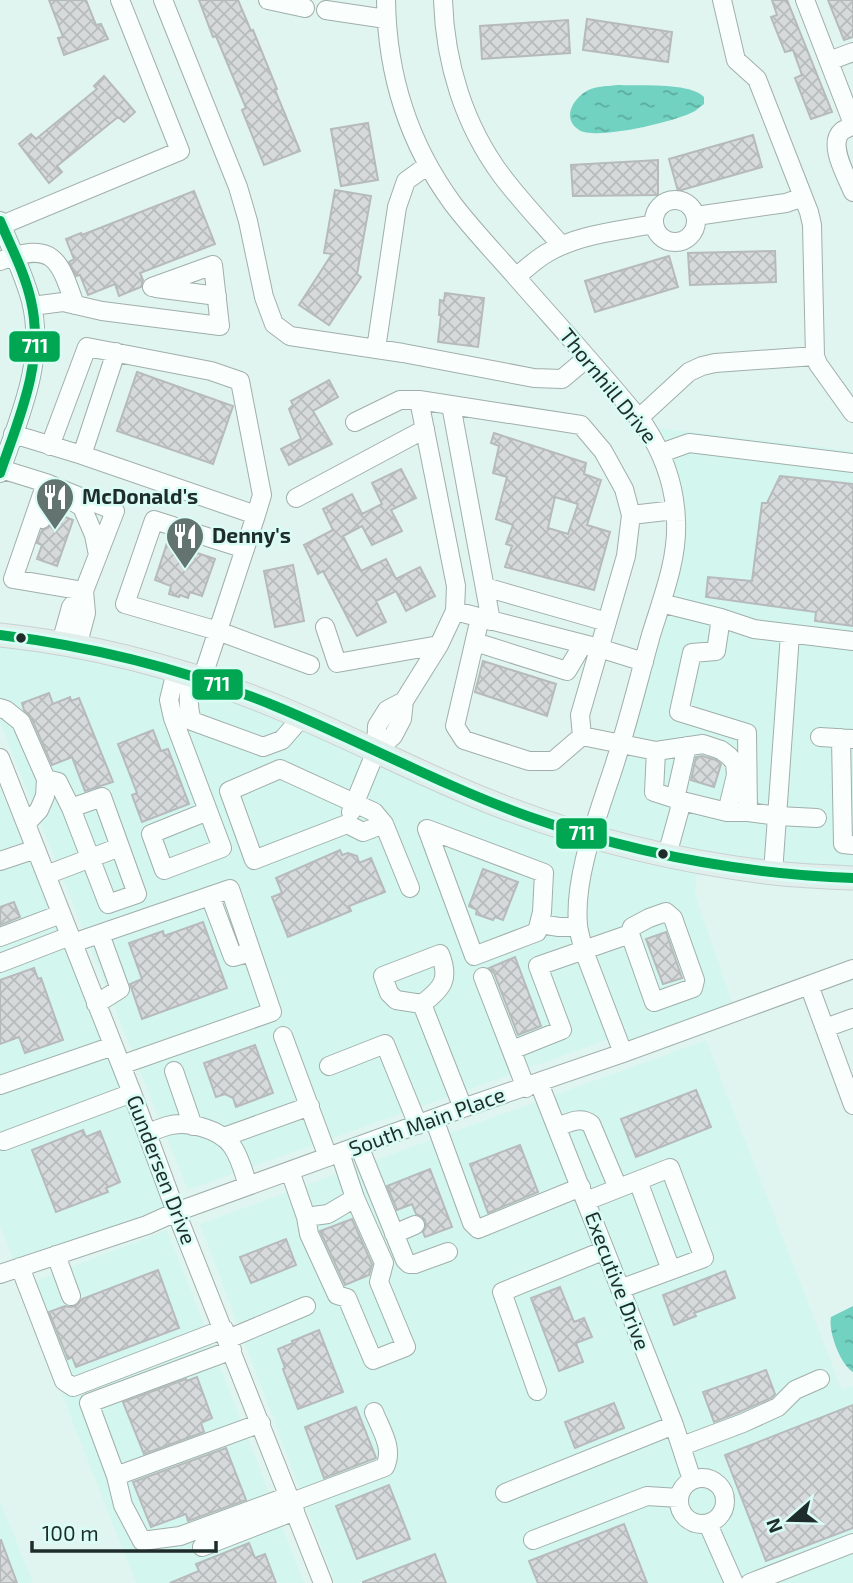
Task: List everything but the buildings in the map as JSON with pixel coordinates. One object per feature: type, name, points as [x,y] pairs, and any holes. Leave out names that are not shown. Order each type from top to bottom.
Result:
[{"type":"main road","points":[[0,635],[69,645],[190,675],[302,717],[483,799],[592,836],[667,855],[773,873],[853,878]]},
{"type":"street","points":[[69,645],[86,613],[85,591],[115,511],[47,483],[1,471],[28,390],[36,340],[32,306],[7,258],[1,223],[180,151],[120,0]]},
{"type":"street","points":[[163,0],[237,187],[248,221],[264,297],[274,324],[290,336],[439,359],[534,378],[562,379],[587,358]]},
{"type":"street","points":[[268,0],[305,8]]},
{"type":"street","name":"Thornhill Drive","points":[[386,0],[390,56],[396,85],[407,121],[428,165],[455,206],[639,418],[661,453],[672,485],[676,540],[672,560],[592,836],[579,895],[578,921],[584,951],[623,1053]]},
{"type":"street","points":[[443,0],[443,20],[452,68],[458,93],[468,116],[501,175],[561,245]]},
{"type":"street","points":[[722,0],[736,60],[757,79],[812,225],[815,356],[818,365],[853,413]]},
{"type":"street","points":[[805,0],[853,124],[837,138],[836,146],[853,192]]},
{"type":"street","points":[[326,10],[386,19]]},
{"type":"street","points":[[829,61],[853,52]]},
{"type":"street","points":[[376,349],[397,207],[406,181],[428,165]]},
{"type":"street","points":[[696,216],[786,204],[803,197]]},
{"type":"street","points":[[675,199],[688,204],[697,223],[691,236],[679,242],[666,240],[656,231],[654,224],[654,217],[662,204],[675,199]]},
{"type":"street","points":[[516,277],[544,255],[581,237],[654,224]]},
{"type":"street","points":[[7,258],[30,252],[43,252],[51,257],[61,265],[75,305]]},
{"type":"street","points":[[32,306],[63,302],[102,311],[220,326],[213,265],[152,288]]},
{"type":"street","points":[[147,317],[152,288]]},
{"type":"street","points":[[152,288],[217,296]]},
{"type":"street","points":[[50,446],[87,346],[211,371],[240,381],[262,495],[218,631],[190,675],[169,699],[173,718],[208,811]]},
{"type":"street","points":[[82,455],[116,352]]},
{"type":"street","points":[[639,418],[689,372],[702,366],[815,356]]},
{"type":"street","points":[[355,422],[400,400],[419,400],[580,425],[603,451],[624,489],[631,515],[626,556],[607,622],[591,646],[567,671],[475,642]]},
{"type":"street","points":[[347,824],[353,803],[376,751],[377,726],[387,710],[404,701],[439,645],[455,611],[456,586],[419,400]]},
{"type":"street","points":[[451,405],[485,587],[486,619],[475,642],[455,726],[464,740],[529,761],[553,761],[582,736]]},
{"type":"street","points":[[296,498],[425,429]]},
{"type":"street","points":[[13,434],[256,515]]},
{"type":"street","points":[[661,453],[689,443],[853,463]]},
{"type":"street","points":[[47,483],[13,579],[85,591]]},
{"type":"street","points":[[22,555],[52,501],[60,498],[82,507],[94,535],[98,555]]},
{"type":"street","points":[[631,515],[675,510]]},
{"type":"street","points":[[245,549],[154,520],[125,604],[218,631],[310,665]]},
{"type":"street","points":[[485,587],[607,622]]},
{"type":"street","points":[[661,603],[754,628],[853,641]]},
{"type":"street","points":[[455,611],[644,662]]},
{"type":"street","points":[[721,618],[716,651],[692,653],[679,712],[747,733],[748,811]]},
{"type":"street","points":[[325,627],[337,663],[439,645]]},
{"type":"street","points":[[773,873],[790,634]]},
{"type":"street","points":[[582,736],[580,715],[591,646]]},
{"type":"street","points":[[190,675],[188,704],[191,720],[263,747],[282,740],[302,717]]},
{"type":"street","points":[[0,708],[21,722],[46,779],[45,796],[39,810],[26,824]]},
{"type":"street","points":[[582,736],[656,751],[702,744],[721,750],[735,763],[736,775],[727,812]]},
{"type":"street","points":[[820,737],[847,739],[843,844],[853,845]]},
{"type":"street","points":[[667,855],[687,746]]},
{"type":"street","points":[[656,751],[654,792],[727,812],[748,811],[817,818]]},
{"type":"street","name":"Gundersen Drive","points":[[0,758],[5,787],[26,824],[36,849],[323,1583]]},
{"type":"street","points":[[384,824],[363,832],[347,824],[254,860],[229,791],[280,769],[374,812],[384,824],[410,888]]},
{"type":"street","points":[[46,779],[58,782],[71,808],[108,904],[137,894],[102,797],[71,808]]},
{"type":"street","points":[[426,829],[544,873],[541,918],[537,932],[474,956],[426,829]]},
{"type":"street","points":[[46,875],[120,847]]},
{"type":"street","points":[[0,861],[36,849]]},
{"type":"street","points":[[0,963],[71,940],[100,934],[210,896],[233,957],[251,952],[272,1012],[121,1065]]},
{"type":"street","points":[[666,912],[670,915],[695,980],[693,988],[654,1002],[630,934],[632,927],[649,918],[666,912]]},
{"type":"street","points":[[0,937],[61,914]]},
{"type":"street","points":[[541,918],[559,927],[578,921]]},
{"type":"street","points":[[96,1004],[120,989],[100,934]]},
{"type":"street","points":[[512,1050],[562,1030],[538,966],[630,934]]},
{"type":"street","name":"South Main Place","points":[[0,1274],[147,1225],[176,1212],[853,969]]},
{"type":"street","name":"Executive Drive","points":[[482,977],[512,1050],[557,1127],[674,1425],[692,1480]]},
{"type":"street","points":[[809,985],[853,1105]]},
{"type":"street","points":[[422,1003],[463,1108]]},
{"type":"street","points":[[825,1028],[853,1018]]},
{"type":"street","points":[[283,1036],[310,1106],[384,1263],[379,1282],[406,1348],[373,1360],[347,1298],[337,1295],[309,1234],[290,1171]]},
{"type":"street","points":[[329,1066],[386,1044],[426,1122],[472,1223],[478,1229],[583,1194],[618,1188],[670,1168],[704,1258],[620,1289]]},
{"type":"street","points":[[0,1085],[113,1046]]},
{"type":"street","points":[[174,1071],[193,1126]]},
{"type":"street","points":[[4,1141],[132,1094]]},
{"type":"street","points":[[224,1137],[310,1106]]},
{"type":"street","points":[[557,1127],[581,1120],[591,1124],[618,1188]]},
{"type":"street","points":[[147,1134],[169,1125],[193,1126],[224,1137],[237,1155],[248,1186]]},
{"type":"street","points":[[359,1146],[405,1260],[409,1264],[415,1264],[448,1252]]},
{"type":"street","points":[[638,1181],[671,1270]]},
{"type":"street","points":[[306,1217],[328,1214],[355,1198]]},
{"type":"street","points":[[394,1234],[415,1225]]},
{"type":"street","points":[[537,1391],[502,1292],[605,1250]]},
{"type":"street","points":[[56,1255],[71,1296]]},
{"type":"street","points":[[20,1266],[64,1381],[73,1387],[228,1339]]},
{"type":"street","points":[[306,1306],[89,1403],[116,1476],[123,1505],[142,1541],[180,1536],[292,1503],[385,1468],[389,1459],[388,1445],[374,1412]]},
{"type":"street","points":[[682,1446],[778,1407],[795,1390],[820,1379]]},
{"type":"street","points":[[116,1476],[261,1423]]},
{"type":"street","points":[[505,1493],[674,1425]]},
{"type":"street","points":[[708,1478],[724,1493],[721,1516],[708,1524],[693,1523],[681,1513],[681,1490],[692,1480],[708,1478]]},
{"type":"street","points":[[533,1541],[647,1496],[679,1497]]},
{"type":"street","points":[[202,1547],[292,1503]]},
{"type":"street","points":[[708,1524],[734,1583]]},
{"type":"street","points":[[750,1583],[853,1543]]},
{"type":"shaded area","points":[[649,427],[853,451],[853,872],[772,867],[598,836],[679,512]]},
{"type":"shaded area","points":[[0,640],[200,679],[590,841],[574,908],[612,1038],[188,1190],[0,723]]},
{"type":"shaded area","points":[[0,788],[172,1208],[14,1262],[0,1226]]},
{"type":"shaded area","points":[[597,844],[698,863],[695,895],[734,1008],[647,1038],[623,1043],[586,945],[582,906]]},
{"type":"shaded area","points":[[706,1040],[842,1390],[853,1386],[853,1583],[335,1583],[200,1224]]},
{"type":"shaded area","points":[[167,1230],[304,1583],[136,1583],[20,1287]]},
{"type":"shaded area","points":[[0,1500],[33,1583],[0,1583]]},
{"type":"water","points":[[618,85],[688,89],[704,97],[704,104],[695,111],[672,120],[619,131],[588,133],[573,125],[570,113],[580,96],[594,88]]},
{"type":"water","points":[[853,1306],[853,1372],[844,1362],[833,1338],[831,1317]]},
{"type":"transit line","name":"711","points":[[0,221],[31,301],[35,345],[28,389],[0,473]]},
{"type":"transit line","name":"711","points":[[0,635],[106,653],[208,681],[275,706],[495,804],[607,841],[729,866],[853,878]]},
{"type":"place","name":"McDonald's","points":[[55,531]]},
{"type":"place","name":"Denny's","points":[[185,570]]}]
